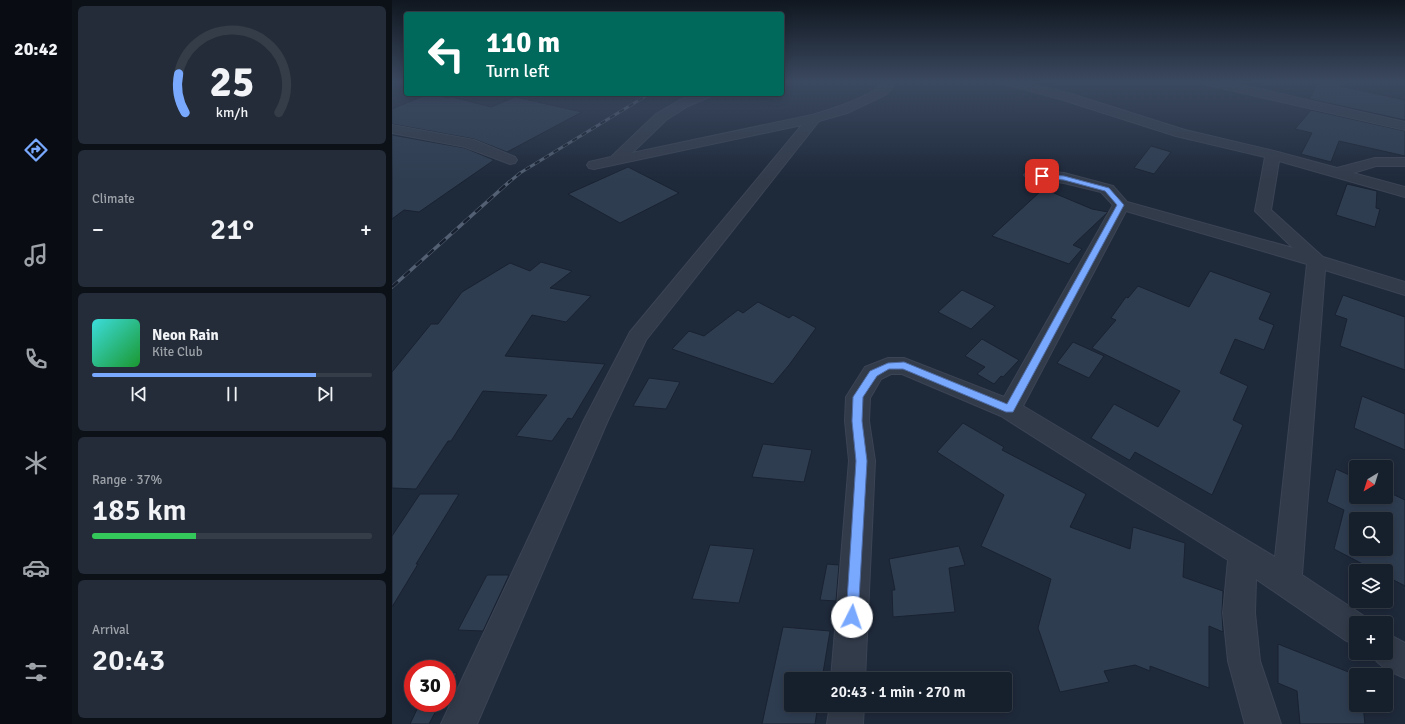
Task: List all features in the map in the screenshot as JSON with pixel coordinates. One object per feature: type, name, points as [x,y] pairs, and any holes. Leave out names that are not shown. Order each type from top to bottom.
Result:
[{"type":"street","points":[[615,160],[664,115]]},
{"type":"street","points":[[594,165],[825,115]]},
{"type":"street","points":[[1123,115],[1181,133],[1273,155],[1405,192]]},
{"type":"street","points":[[1356,115],[1405,126]]},
{"type":"street","points":[[458,724],[596,420],[637,337],[814,118]]},
{"type":"street","points":[[392,129],[469,143],[510,160]]},
{"type":"street","points":[[1273,155],[1263,211],[1317,261]]},
{"type":"street","points":[[1336,173],[1375,162],[1405,162]]},
{"type":"street","points":[[1032,175],[1064,178],[1107,189],[1121,205],[1317,261],[1405,288]]},
{"type":"street","points":[[1009,409],[1121,205]]},
{"type":"street","points":[[1287,582],[1317,261]]},
{"type":"street","points":[[848,672],[862,461],[857,421],[858,397],[873,373],[888,366],[904,366],[1009,409],[1243,553],[1349,623]]},
{"type":"street","points":[[1243,553],[1239,614],[1244,654],[1263,724]]},
{"type":"street","points":[[1393,654],[1405,662]]},
{"type":"street","points":[[846,724],[847,712]]},
{"type":"building","points":[[392,115],[577,115],[507,152],[474,139],[392,124]]},
{"type":"building","points":[[1307,115],[1332,115],[1405,131],[1405,156],[1339,141],[1331,162],[1301,154],[1312,133],[1295,129]]},
{"type":"building","points":[[1381,115],[1405,115],[1405,120]]},
{"type":"building","points":[[392,135],[465,148],[494,160],[419,212],[404,210],[392,219]]},
{"type":"building","points":[[1151,146],[1171,152],[1154,174],[1134,168]]},
{"type":"building","points":[[628,167],[679,193],[620,223],[568,194]]},
{"type":"building","points":[[1347,184],[1377,191],[1376,208],[1380,209],[1375,227],[1336,215]]},
{"type":"building","points":[[1042,190],[1049,191],[1092,209],[1108,212],[1073,245],[1082,249],[1069,264],[992,236]]},
{"type":"building","points":[[541,262],[572,271],[550,288],[591,296],[566,322],[532,315],[505,356],[605,364],[572,419],[568,418],[552,441],[516,436],[547,395],[483,391],[451,441],[448,441],[416,489],[392,488],[392,372],[431,324],[438,324],[462,292],[510,263],[530,271]]},
{"type":"building","points":[[1210,271],[1271,293],[1259,319],[1274,325],[1264,350],[1235,339],[1220,373],[1248,386],[1233,420],[1243,425],[1212,495],[1135,452],[1129,460],[1091,438],[1114,404],[1158,427],[1180,391],[1092,348],[1116,320],[1111,318],[1126,297],[1128,298],[1138,286],[1189,307]]},
{"type":"building","points":[[962,290],[995,306],[971,329],[938,312]]},
{"type":"building","points":[[1343,295],[1405,317],[1405,370],[1340,346],[1347,319],[1335,315]]},
{"type":"building","points":[[758,302],[789,318],[793,315],[816,328],[773,384],[672,349],[689,331],[704,336],[738,310],[743,313]]},
{"type":"building","points":[[982,339],[1019,360],[994,384],[977,374],[985,367],[965,356]]},
{"type":"building","points":[[1073,342],[1104,356],[1089,378],[1057,363]]},
{"type":"building","points":[[649,378],[680,382],[666,409],[633,406]]},
{"type":"building","points":[[1362,396],[1405,414],[1405,450],[1354,428]]},
{"type":"building","points":[[963,423],[1004,447],[1002,450],[1086,494],[1070,527],[1130,549],[1133,527],[1185,543],[1183,577],[1223,591],[1223,632],[1209,626],[1209,688],[1150,666],[1150,671],[1135,665],[1104,671],[1109,682],[1060,692],[1038,628],[1051,579],[981,546],[1004,495],[937,452]]},
{"type":"building","points":[[763,444],[812,450],[804,482],[752,477]]},
{"type":"building","points":[[1336,469],[1349,475],[1349,504],[1393,504],[1393,494],[1405,500],[1405,586],[1393,580],[1393,564],[1363,564],[1334,549],[1344,510],[1327,502]]},
{"type":"building","points":[[420,494],[459,494],[416,564],[418,564],[392,607],[392,536]]},
{"type":"building","points":[[710,545],[754,549],[739,603],[692,599]]},
{"type":"building","points":[[959,546],[965,565],[949,568],[955,612],[893,617],[892,590],[895,590],[889,559]]},
{"type":"building","points":[[827,564],[839,565],[836,601],[820,600]]},
{"type":"building","points":[[487,575],[509,575],[483,631],[458,630]]},
{"type":"building","points":[[783,627],[830,631],[823,672],[784,672],[784,712],[817,712],[815,724],[762,724]]},
{"type":"building","points":[[1278,644],[1349,672],[1349,712],[1364,712],[1365,724],[1300,724],[1297,691],[1278,683]]},
{"type":"building","points":[[416,712],[435,712],[429,724],[410,724]]},
{"type":"railway","points":[[508,183],[520,173],[615,115]]},
{"type":"railway","points":[[392,287],[509,182]]},
{"type":"route","points":[[852,617],[862,461],[857,421],[858,397],[873,373],[888,366],[904,366],[1009,409],[1121,205],[1107,189],[1064,178],[1042,176]]}]
